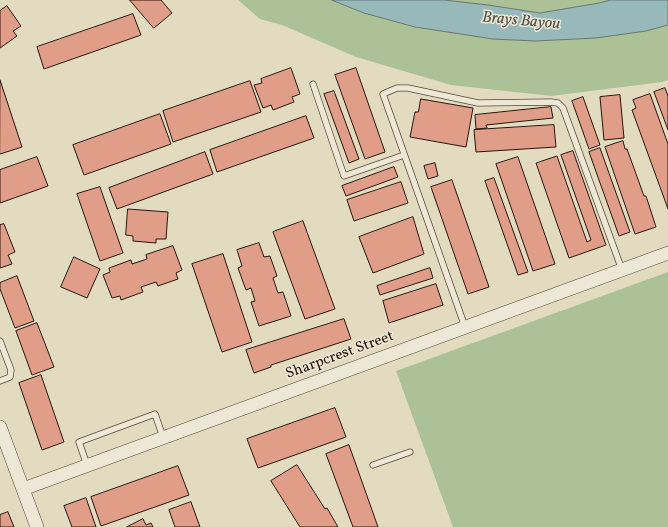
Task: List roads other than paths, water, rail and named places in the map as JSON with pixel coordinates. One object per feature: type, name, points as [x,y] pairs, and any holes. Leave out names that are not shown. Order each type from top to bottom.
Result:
[{"type":"street","name":"Sharpcrest Street","points":[[23,489],[668,253]]},
{"type":"street","points":[[0,427],[36,527]]},
{"type":"lane","points":[[313,84],[344,176],[404,155]]},
{"type":"lane","points":[[465,327],[383,94],[397,88],[408,88],[478,103],[558,103],[564,108],[622,270]]},
{"type":"lane","points":[[0,341],[11,370],[10,377],[0,381]]},
{"type":"lane","points":[[87,466],[79,442],[155,414],[163,438]]},
{"type":"lane","points":[[373,465],[410,452]]},
{"type":"water","name":"Brays Bayou","points":[[332,0],[444,0],[540,13],[611,0],[668,0],[668,25],[646,31],[596,38],[535,41],[493,39],[415,27],[364,13]]}]
